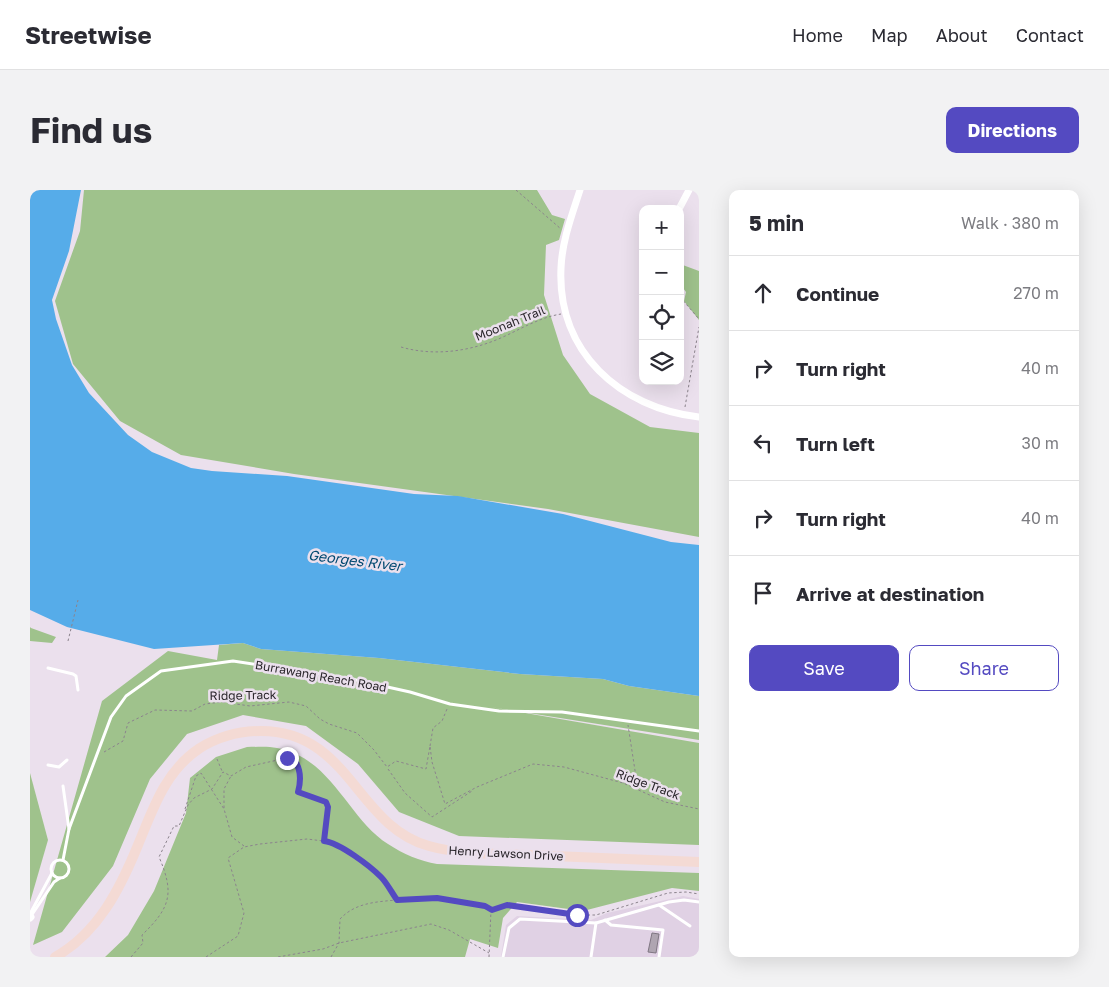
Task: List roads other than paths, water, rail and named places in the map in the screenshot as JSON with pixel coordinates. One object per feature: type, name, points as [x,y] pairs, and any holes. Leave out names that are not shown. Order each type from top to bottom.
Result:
[{"type":"main road","name":"Henry Lawson Drive","points":[[57,956],[88,932],[110,904],[130,864],[159,795],[177,767],[209,743],[246,732],[283,734],[316,747],[338,764],[387,822],[409,838],[426,845],[463,852],[699,862]]},
{"type":"street","points":[[580,190],[566,234],[561,268],[562,291],[566,312],[574,333],[586,354],[615,386],[653,407],[677,414],[699,417]]},
{"type":"street","points":[[680,205],[689,190]]},
{"type":"lane","name":"Burrawang Reach Road","points":[[63,860],[69,829],[111,717],[126,696],[161,670],[233,661],[348,678],[410,692],[450,704],[499,712],[562,712],[699,731]]},
{"type":"lane","points":[[48,668],[76,676],[78,690]]},
{"type":"lane","points":[[48,765],[59,767],[67,760]]},
{"type":"lane","points":[[63,786],[69,829]]},
{"type":"lane","points":[[63,860],[68,864],[69,870],[66,876],[54,882],[35,914],[30,917],[52,873],[53,863],[63,860]]},
{"type":"lane","points":[[52,873],[60,878]]},
{"type":"lane","points":[[503,957],[507,932],[516,920],[596,923],[659,905],[684,900],[699,902]]},
{"type":"lane","points":[[659,905],[690,926]]},
{"type":"lane","points":[[605,920],[611,925],[663,930],[659,957]]},
{"type":"lane","points":[[592,957],[596,923]]},
{"type":"water","name":"Georges River","points":[[30,190],[81,190],[69,251],[52,300],[56,319],[72,365],[89,393],[128,435],[152,452],[191,468],[287,476],[414,494],[458,496],[563,514],[671,542],[699,545],[699,696],[629,686],[603,679],[520,674],[379,658],[261,649],[243,643],[154,649],[67,627],[30,610]]}]
